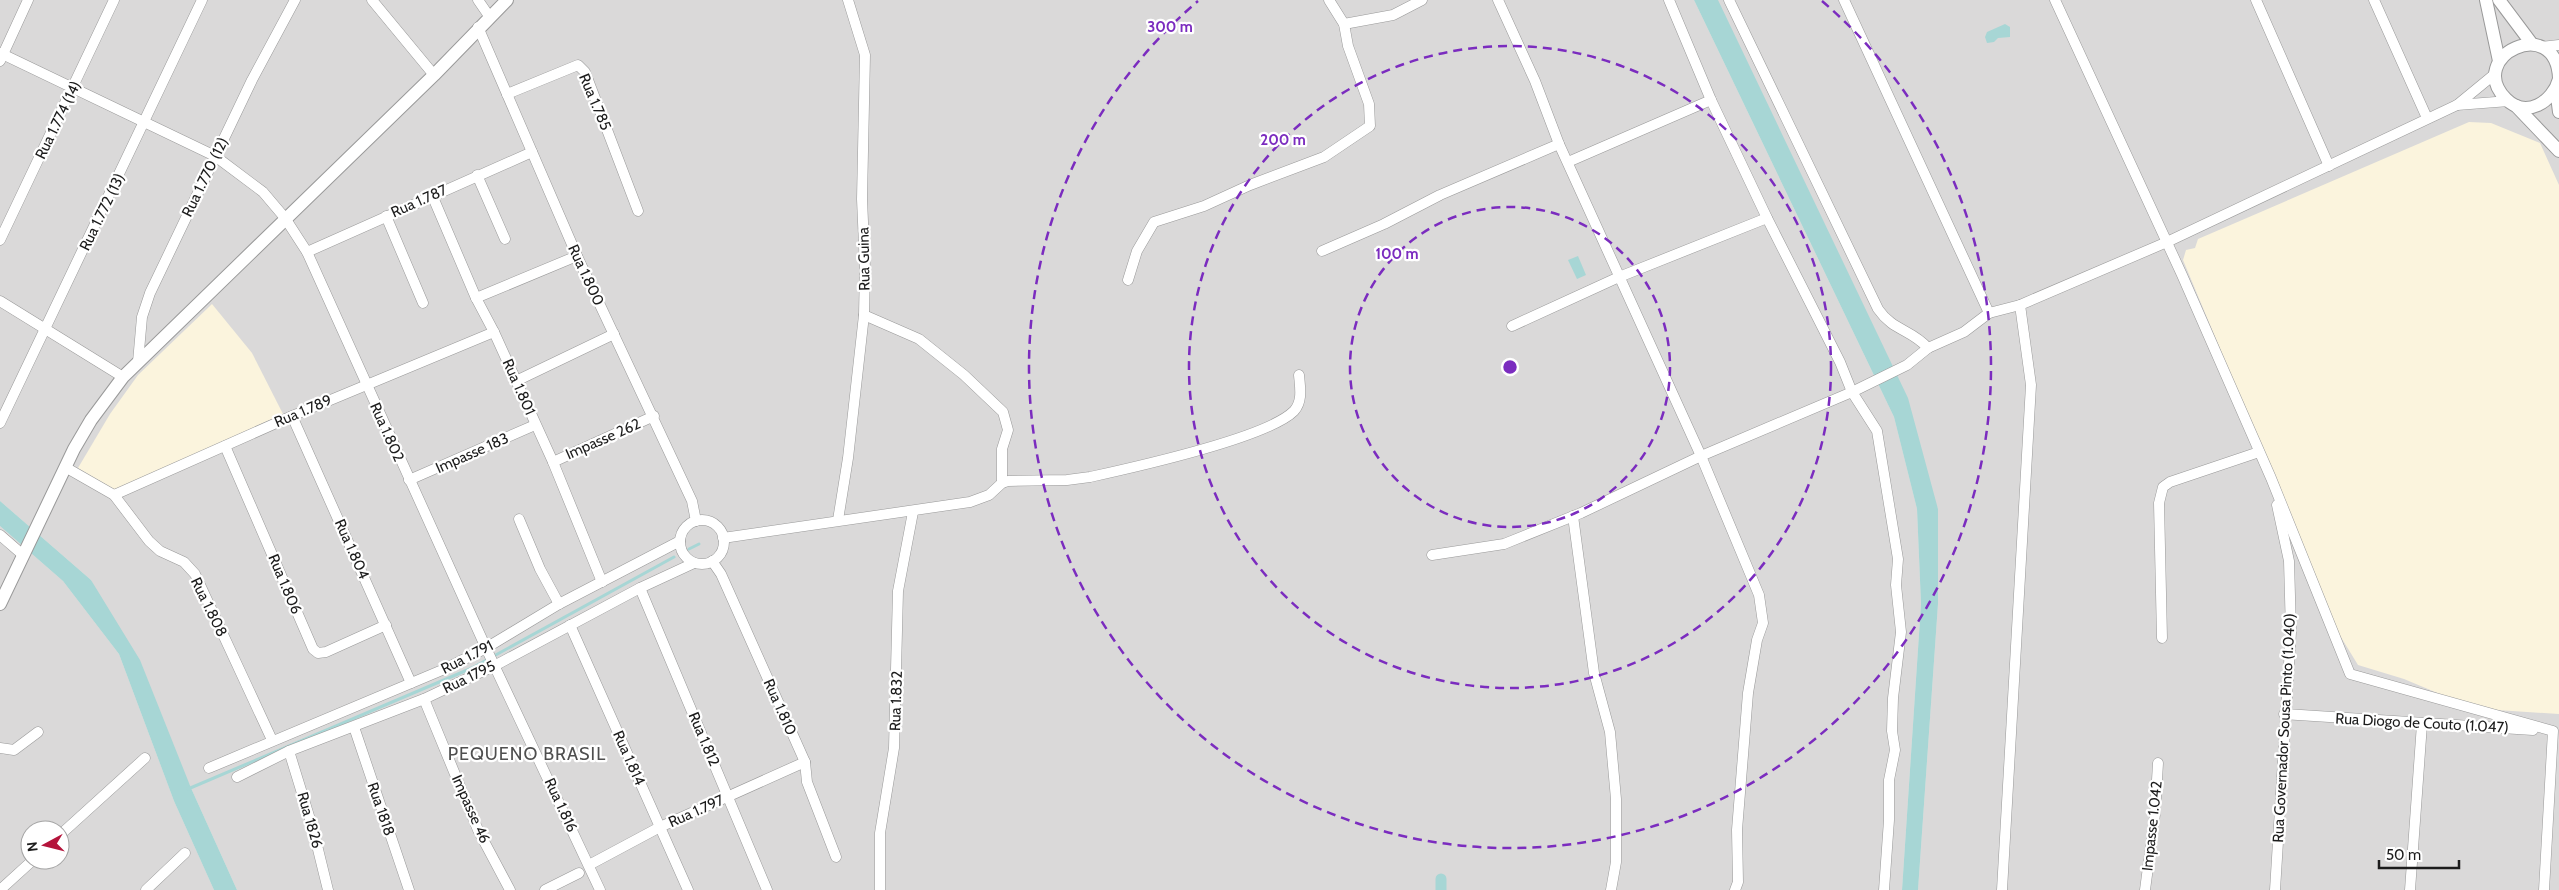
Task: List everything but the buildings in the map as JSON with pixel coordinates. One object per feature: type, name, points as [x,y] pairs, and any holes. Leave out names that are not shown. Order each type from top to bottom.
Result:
[{"type":"street","points":[[1,56],[28,0]]},
{"type":"street","name":"Rua 1.774 (14)","points":[[0,240],[114,0]]},
{"type":"street","name":"Rua 1.772 (13)","points":[[0,424],[202,0]]},
{"type":"street","name":"Rua 1.770 (12)","points":[[138,362],[142,317],[150,293],[215,156],[295,0]]},
{"type":"street","points":[[372,0],[434,75]]},
{"type":"street","points":[[478,0],[489,16]]},
{"type":"street","points":[[0,604],[41,522],[65,467],[91,420],[123,377],[434,75],[478,27],[506,0]]},
{"type":"street","name":"Rua Guina","points":[[838,520],[848,458],[864,315],[865,268],[862,199],[865,55],[848,0]]},
{"type":"street","points":[[1128,280],[1138,251],[1154,222],[1204,206],[1250,185],[1324,157],[1370,126],[1369,104],[1348,46],[1344,24],[1329,0]]},
{"type":"street","points":[[1344,24],[1393,15],[1422,0]]},
{"type":"street","points":[[1498,0],[1535,81],[1559,144],[1701,456],[1759,595],[1763,612],[1763,623],[1757,640],[1747,702],[1737,830],[1738,882],[1735,890]]},
{"type":"street","points":[[1669,0],[1711,100],[1767,218],[1840,362],[1852,392],[1876,431],[1898,559],[1896,585],[1901,632],[1893,698],[1892,731],[1895,750],[1889,780],[1889,820],[1884,890]]},
{"type":"street","points":[[1729,0],[1878,309],[1893,326],[1912,333],[1928,348]]},
{"type":"street","points":[[1844,0],[1989,313]]},
{"type":"street","points":[[2055,0],[2167,242],[2271,478],[2350,674],[2556,731],[2544,890]]},
{"type":"street","points":[[2256,0],[2329,166]]},
{"type":"street","points":[[2374,0],[2427,118]]},
{"type":"street","points":[[2486,0],[2498,67],[2499,89],[2559,151]]},
{"type":"street","points":[[2499,0],[2536,46],[2555,60],[2559,112]]},
{"type":"street","name":"Rua 1.800","points":[[478,27],[577,256],[654,416],[692,501],[696,521]]},
{"type":"street","points":[[1432,555],[1504,544],[1573,516],[1701,456],[1866,386],[1907,365],[1928,348],[1964,332],[1989,313],[2020,305],[2167,242],[2457,105],[2498,67],[2513,47],[2559,45]]},
{"type":"street","name":"Rua 1.802","points":[[1,56],[146,121],[215,156],[264,192],[285,218],[307,252],[409,480],[486,648],[496,665]]},
{"type":"street","name":"Rua 1.785","points":[[507,94],[578,65],[585,72],[638,211]]},
{"type":"street","points":[[2457,105],[2512,103],[2535,107],[2551,96],[2558,82]]},
{"type":"street","points":[[1568,162],[1711,100]]},
{"type":"street","points":[[1322,251],[1384,224],[1440,195],[1559,144]]},
{"type":"street","name":"Rua 1.787","points":[[307,252],[532,152]]},
{"type":"street","points":[[477,175],[505,239]]},
{"type":"street","name":"Rua 1.801","points":[[432,195],[476,298],[494,332],[536,425],[602,582]]},
{"type":"street","points":[[386,216],[423,302]]},
{"type":"street","points":[[1512,326],[1620,277],[1767,218]]},
{"type":"street","points":[[476,298],[577,256]]},
{"type":"street","points":[[0,301],[123,377]]},
{"type":"street","points":[[2002,890],[2031,385],[2020,305]]},
{"type":"street","points":[[864,315],[919,339],[964,375],[1003,412],[1008,430],[1002,449],[1002,483]]},
{"type":"street","name":"Rua 1.789","points":[[114,494],[292,416],[494,332]]},
{"type":"street","points":[[516,381],[614,334]]},
{"type":"street","points":[[723,538],[838,520],[913,512],[970,502],[989,495],[1002,483],[1090,477],[1226,442],[1265,429],[1294,411],[1301,396],[1299,375]]},
{"type":"street","name":"Rua 1.804","points":[[292,416],[411,683]]},
{"type":"street","name":"Impasse 262","points":[[552,462],[654,416]]},
{"type":"street","name":"Impasse 183","points":[[409,480],[536,425]]},
{"type":"street","name":"Rua 1.806","points":[[225,446],[313,649],[318,653],[326,652],[386,625]]},
{"type":"street","points":[[2162,638],[2159,503],[2163,487],[2170,482],[2259,452]]},
{"type":"street","name":"Rua 1.808","points":[[65,467],[114,494],[149,541],[160,550],[184,562],[195,574],[272,740]]},
{"type":"street","name":"Rua Governador Sousa Pinto (1.040)","points":[[2271,478],[2289,561],[2290,656],[2284,714],[2275,890]]},
{"type":"street","name":"Rua 1.832","points":[[880,890],[880,834],[894,748],[898,591],[913,512]]},
{"type":"street","points":[[1573,516],[1594,673],[1610,732],[1616,799],[1616,862],[1610,890]]},
{"type":"street","points":[[518,519],[558,604]]},
{"type":"street","points":[[696,521],[710,522],[716,526],[723,538],[723,547],[719,556],[703,564],[694,563],[687,558],[682,550],[680,541],[682,532],[688,525],[696,521]]},
{"type":"street","points":[[0,535],[24,554]]},
{"type":"street","name":"Rua 1.791","points":[[209,768],[411,683],[486,648],[558,604],[680,541]]},
{"type":"street","name":"Rua 1.810","points":[[712,561],[721,574],[805,762],[807,782],[836,856]]},
{"type":"street","name":"Rua 1795","points":[[237,777],[289,751],[424,699],[496,665],[640,588],[694,563]]},
{"type":"street","name":"Rua 1.812","points":[[640,588],[767,890]]},
{"type":"street","name":"Rua 1.814","points":[[570,625],[688,890]]},
{"type":"street","name":"Rua 1.816","points":[[496,665],[600,890]]},
{"type":"street","name":"Impasse 46","points":[[424,699],[478,830],[510,890]]},
{"type":"street","name":"Rua Diogo de Couto (1.047)","points":[[2284,714],[2556,731]]},
{"type":"street","points":[[2410,890],[2422,724]]},
{"type":"street","name":"Rua 1818","points":[[354,727],[409,890]]},
{"type":"street","points":[[0,748],[14,750],[38,732]]},
{"type":"street","name":"Rua 1826","points":[[289,751],[314,828],[328,890]]},
{"type":"street","points":[[70,826],[145,758]]},
{"type":"street","name":"Rua 1.797","points":[[588,864],[660,827],[805,762]]},
{"type":"street","name":"Impasse 1.042","points":[[2144,890],[2155,814],[2158,763]]},
{"type":"street","points":[[146,890],[185,853]]},
{"type":"street","points":[[0,890],[22,870]]},
{"type":"street","points":[[544,890],[579,873]]},
{"type":"shaded area","points":[[0,0],[1694,0],[1894,417],[1917,509],[1921,604],[1902,890],[237,890],[191,788],[91,580],[0,501]]},
{"type":"shaded area","points":[[1717,0],[2559,0],[2559,890],[1918,890],[1938,604],[1938,509]]},
{"type":"shaded area","points":[[2469,122],[2491,123],[2540,143],[2559,185],[2559,714],[2497,710],[2447,697],[2404,679],[2358,665],[2339,634],[2183,260],[2186,250],[2195,248],[2198,239]]},
{"type":"shaded area","points":[[212,304],[252,353],[283,414],[115,490],[78,468],[110,414],[138,375]]},
{"type":"shaded area","points":[[0,526],[63,581],[119,654],[174,801],[214,890],[0,890]]},
{"type":"water","points":[[1694,0],[1718,0],[1908,398],[1938,509],[1938,604],[1918,890],[1902,890],[1921,604],[1917,509],[1894,417]]},
{"type":"water","points":[[2005,24],[2010,27],[2010,37],[1998,38],[1994,42],[1987,43],[1985,37],[1987,32]]},
{"type":"water","points":[[1578,256],[1586,275],[1577,279],[1568,260]]},
{"type":"water","points":[[0,501],[91,580],[140,660],[191,788],[237,890],[214,890],[174,801],[119,654],[63,581],[0,526]]},
{"type":"waterway","points":[[689,549],[699,544]]},
{"type":"waterway","points":[[188,789],[472,668],[674,557]]},
{"type":"waterway","points":[[1441,879],[1441,890]]},
{"type":"district","name":"PEQUENO BRASIL","points":[[527,754]]}]
